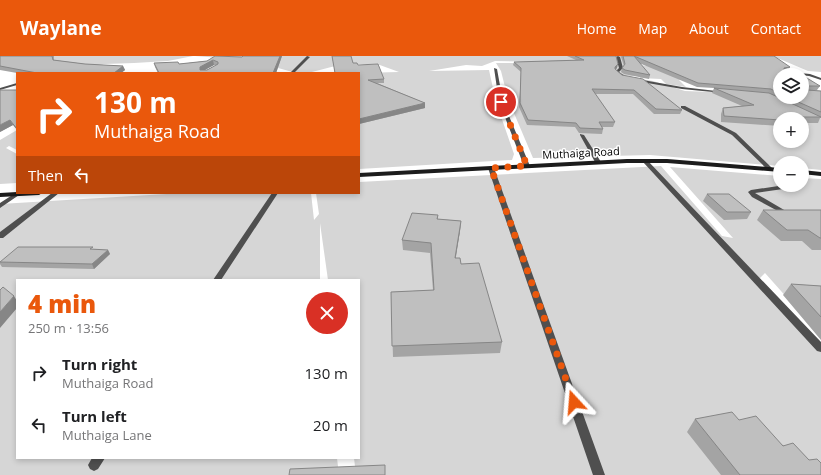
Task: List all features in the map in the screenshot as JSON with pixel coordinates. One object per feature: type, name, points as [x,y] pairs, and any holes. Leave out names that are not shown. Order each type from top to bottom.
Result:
[{"type":"main road","name":"Muthaiga Road","points":[[360,175],[598,162],[645,161],[667,161],[773,169]]},
{"type":"main road","points":[[809,173],[821,174]]},
{"type":"main road","points":[[0,195],[17,194]]},
{"type":"street","points":[[293,72],[308,57]]},
{"type":"street","points":[[618,57],[621,68],[617,72],[628,78]]},
{"type":"street","points":[[495,69],[501,102],[527,166]]},
{"type":"street","points":[[809,76],[821,79]]},
{"type":"street","points":[[633,79],[667,86],[728,92]]},
{"type":"street","points":[[0,89],[16,84]]},
{"type":"street","points":[[682,107],[734,134],[770,169]]},
{"type":"street","points":[[582,135],[598,162]]},
{"type":"street","points":[[645,161],[821,348]]},
{"type":"street","points":[[491,168],[599,475]]},
{"type":"street","points":[[773,188],[755,191],[751,194],[792,217]]},
{"type":"street","points":[[0,206],[17,194]]},
{"type":"street","points":[[0,236],[55,194]]},
{"type":"street","points":[[218,279],[274,194]]},
{"type":"shaded area","points":[[0,56],[193,56],[168,61],[48,66]]},
{"type":"shaded area","points":[[195,56],[694,56],[686,71],[637,63],[632,70],[633,76],[584,73],[543,62],[495,61],[482,66],[466,65],[429,71],[489,70],[496,102],[514,154],[512,160],[360,169],[360,73],[399,72],[377,64],[343,64],[312,72],[292,72],[264,64],[233,59]]},
{"type":"shaded area","points":[[767,56],[821,56],[821,72],[809,71],[809,68],[801,68],[775,57]]},
{"type":"shaded area","points":[[496,63],[538,63],[653,81],[685,91],[764,94],[773,96],[773,104],[805,104],[821,108],[821,170],[809,169],[809,156],[773,156],[773,165],[650,155],[533,158],[508,99],[501,71]]},
{"type":"shaded area","points":[[641,65],[665,69],[685,75],[679,80],[686,87],[666,84],[661,79],[640,78]]},
{"type":"shaded area","points":[[16,131],[16,150],[9,146],[6,148],[16,153],[16,183],[0,184],[0,140]]},
{"type":"shaded area","points":[[661,166],[722,236],[733,238],[670,167],[773,175],[773,192],[809,192],[809,178],[821,179],[821,336],[765,273],[759,279],[821,350],[821,475],[356,475],[354,459],[360,459],[360,279],[328,279],[320,223],[320,279],[16,279],[16,459],[337,459],[339,475],[0,475],[0,204],[166,194],[311,194],[314,220],[319,214],[316,194],[360,194],[360,182]]},
{"type":"building","points":[[0,56],[52,56],[53,60],[85,64],[123,66],[115,72],[32,72],[0,66]]},
{"type":"building","points":[[215,56],[280,56],[273,72],[158,72],[154,63],[178,62],[179,64],[207,61]],"holes":[[[213,60],[218,62],[218,64],[207,70],[200,70],[200,67]]]},
{"type":"building","points":[[332,56],[351,56],[353,63],[357,63],[358,65],[378,64],[384,79],[368,80],[425,103],[360,119],[360,72],[335,72]]},
{"type":"building","points":[[575,56],[616,56],[618,64],[615,69],[622,75],[643,79],[682,110],[656,109],[634,90],[592,89],[615,122],[599,122],[603,129],[580,128],[576,123],[528,120],[520,103],[521,68],[514,62],[584,60]]},
{"type":"building","points":[[623,56],[634,56],[650,75],[625,70],[622,68],[625,64]]},
{"type":"building","points":[[634,56],[774,56],[790,67],[773,68],[773,90],[698,83]]},
{"type":"building","points":[[809,79],[820,86],[809,86]]},
{"type":"building","points":[[714,88],[769,93],[773,95],[773,104],[793,104],[821,117],[809,117],[809,112],[773,112],[773,120],[724,116],[723,108],[754,105]]},
{"type":"building","points":[[0,90],[16,90],[16,128],[10,120],[0,125]]},
{"type":"building","points":[[809,90],[821,91],[821,112],[803,104],[809,104]]},
{"type":"building","points":[[707,194],[729,194],[751,212],[727,212]]},
{"type":"building","points":[[763,210],[821,210],[821,238],[808,230],[787,230]]},
{"type":"building","points":[[412,213],[438,215],[437,219],[461,221],[455,258],[460,258],[461,264],[479,263],[502,342],[392,346],[391,292],[434,290],[431,243],[402,240]]},
{"type":"building","points":[[18,247],[93,247],[90,249],[108,250],[92,264],[0,262]]},
{"type":"building","points":[[791,284],[821,286],[821,317]]},
{"type":"building","points":[[3,287],[14,296],[0,312],[0,290]]},
{"type":"building","points":[[732,412],[739,420],[756,416],[783,446],[793,443],[809,460],[817,459],[821,463],[821,475],[740,475],[695,419]]},
{"type":"building","points":[[385,465],[385,475],[289,475],[290,469]]},
{"type":"route","points":[[501,102],[527,166],[491,168],[574,402]]}]
